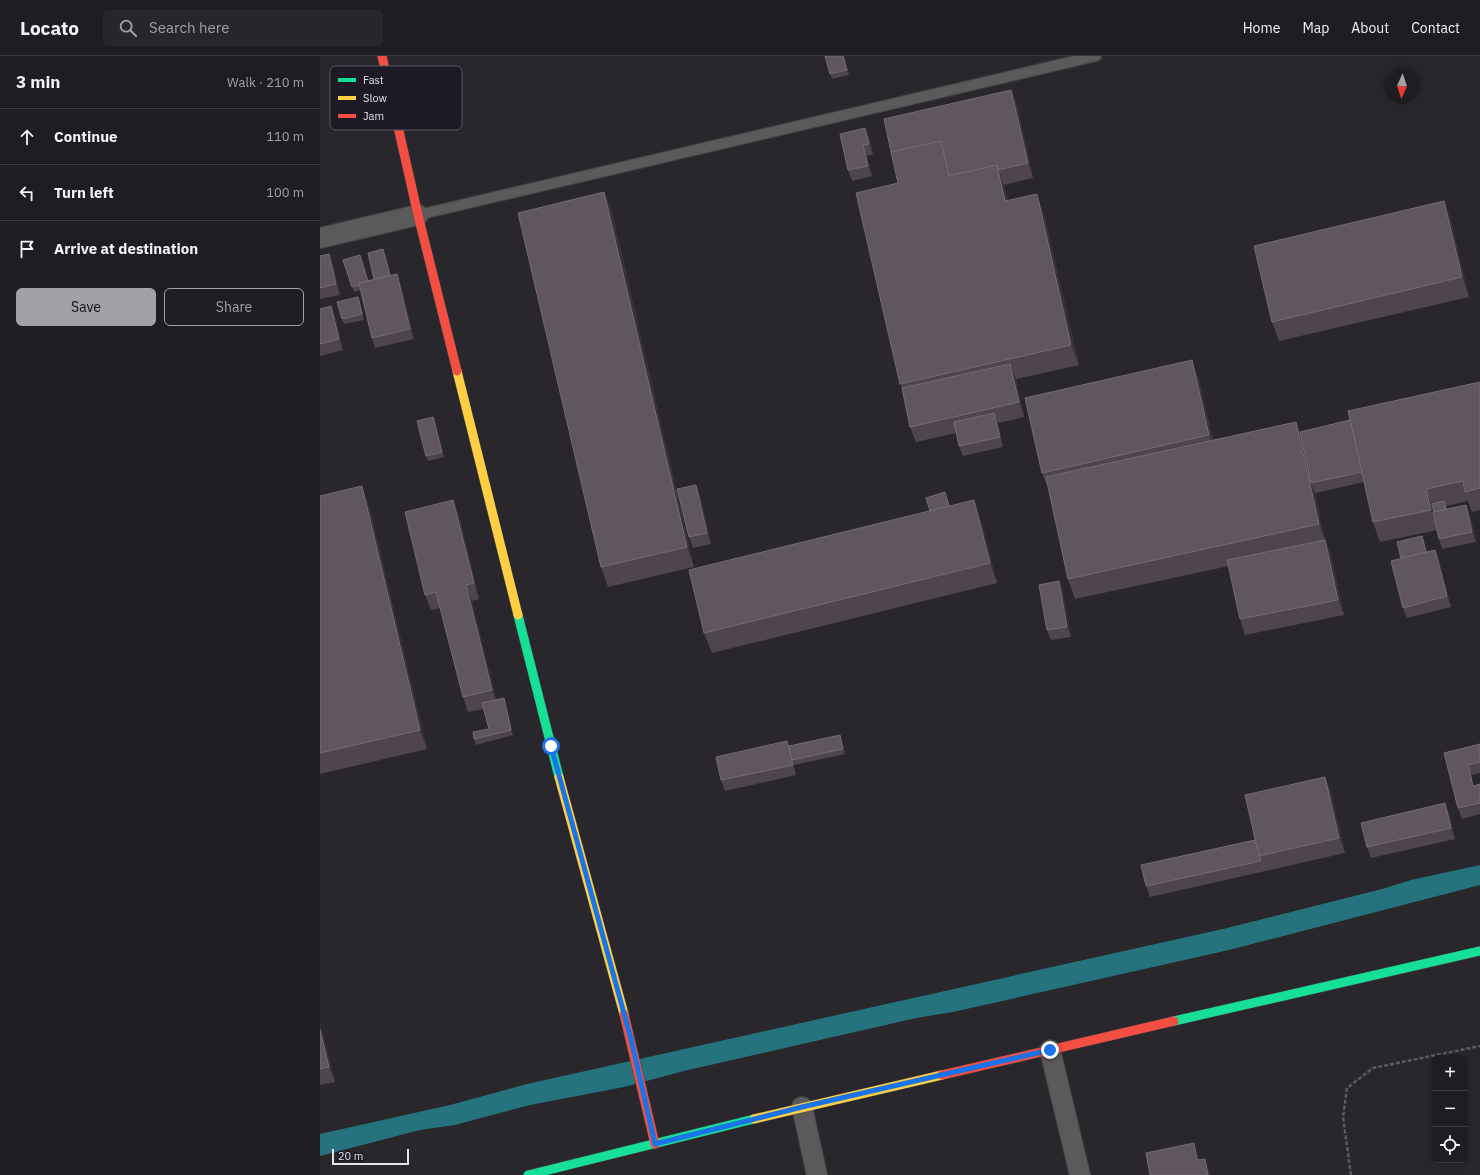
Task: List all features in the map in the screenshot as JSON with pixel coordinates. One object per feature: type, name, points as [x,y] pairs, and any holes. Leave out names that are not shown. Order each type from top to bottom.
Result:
[{"type":"street","points":[[382,56],[384,66]]},
{"type":"street","points":[[399,130],[418,215],[551,746],[631,1039],[655,1144]]},
{"type":"street","points":[[320,238],[418,215]]},
{"type":"street","points":[[528,1175],[558,1172],[655,1144],[802,1107],[1480,952]]},
{"type":"street","points":[[1050,1050],[1080,1175]]},
{"type":"street","points":[[802,1107],[817,1175]]},
{"type":"lane","points":[[418,215],[1096,56]]},
{"type":"path","points":[[1351,1175],[1343,1117],[1347,1088],[1373,1068],[1480,1046]]},
{"type":"water","points":[[1480,865],[1480,885],[1229,950],[953,1012],[916,1018],[684,1071],[624,1087],[530,1105],[455,1125],[420,1130],[320,1156],[320,1134],[450,1105],[527,1084],[1223,929],[1382,889],[1411,880]]},
{"type":"building","points":[[825,56],[843,56],[847,70],[830,74]]},
{"type":"building","points":[[1011,90],[1028,163],[998,170],[997,165],[949,176],[941,141],[891,152],[884,119]]},
{"type":"building","points":[[865,128],[869,144],[863,145],[868,166],[848,170],[840,134]]},
{"type":"building","points":[[941,141],[949,176],[997,165],[1005,201],[1037,194],[1071,345],[900,384],[856,193],[898,183],[891,152]]},
{"type":"building","points":[[604,192],[687,547],[601,567],[518,213]]},
{"type":"building","points":[[1444,201],[1462,277],[1272,322],[1254,246]]},
{"type":"building","points":[[383,249],[390,275],[374,279],[368,253]]},
{"type":"building","points":[[329,254],[336,284],[320,288],[320,256]]},
{"type":"building","points":[[360,255],[368,281],[359,283],[359,285],[352,287],[343,260]]},
{"type":"building","points":[[397,274],[410,329],[372,338],[359,283]]},
{"type":"building","points":[[358,297],[362,314],[342,319],[337,302]]},
{"type":"building","points":[[331,306],[339,339],[320,344],[320,309]]},
{"type":"building","points":[[1192,360],[1209,435],[1042,473],[1025,398]]},
{"type":"building","points":[[1010,364],[1019,402],[910,427],[902,388]]},
{"type":"building","points":[[1480,382],[1480,488],[1465,492],[1463,481],[1426,489],[1431,510],[1373,522],[1348,411]]},
{"type":"building","points":[[994,413],[1000,437],[959,446],[954,422]]},
{"type":"building","points":[[433,417],[442,452],[426,456],[417,421]]},
{"type":"building","points":[[1350,420],[1362,472],[1311,483],[1300,432]]},
{"type":"building","points":[[1296,422],[1319,524],[1068,579],[1046,477]]},
{"type":"building","points":[[696,485],[707,533],[689,537],[677,489]]},
{"type":"building","points":[[362,486],[420,730],[320,753],[320,496]]},
{"type":"building","points":[[945,492],[949,506],[930,511],[926,498]]},
{"type":"building","points":[[453,500],[474,583],[466,585],[492,690],[463,697],[436,592],[425,595],[405,512]]},
{"type":"building","points":[[974,500],[990,563],[704,633],[689,570]]},
{"type":"building","points":[[1444,501],[1446,509],[1434,512],[1432,504]]},
{"type":"building","points":[[1466,505],[1472,532],[1439,539],[1433,512]]},
{"type":"building","points":[[1422,536],[1426,552],[1401,558],[1397,542]]},
{"type":"building","points":[[1325,540],[1338,600],[1240,619],[1227,560]]},
{"type":"building","points":[[1435,550],[1447,596],[1403,608],[1391,561]]},
{"type":"building","points":[[1059,581],[1067,627],[1047,630],[1039,585]]},
{"type":"building","points":[[504,698],[511,730],[474,739],[473,732],[489,729],[482,703]]},
{"type":"building","points":[[840,735],[843,749],[792,760],[789,746]]},
{"type":"building","points":[[787,741],[793,765],[721,780],[716,757]]},
{"type":"building","points":[[1480,744],[1480,762],[1468,765],[1473,786],[1480,784],[1480,803],[1458,808],[1444,753]]},
{"type":"building","points":[[1325,777],[1339,838],[1259,856],[1245,795]]},
{"type":"building","points":[[1445,803],[1451,828],[1367,847],[1361,823]]},
{"type":"building","points":[[1255,840],[1261,861],[1146,886],[1141,865]]},
{"type":"building","points":[[320,1030],[329,1067],[320,1069]]},
{"type":"building","points":[[1194,1143],[1197,1160],[1205,1159],[1208,1175],[1150,1175],[1146,1153]]},
{"type":"traffic: fast","points":[[518,615],[559,777]]},
{"type":"traffic: fast","points":[[1174,1021],[1480,951]]},
{"type":"traffic: fast","points":[[528,1175],[754,1119]]},
{"type":"traffic: slow","points":[[457,371],[518,615]]},
{"type":"traffic: slow","points":[[559,777],[624,1014]]},
{"type":"traffic: slow","points":[[754,1119],[942,1075]]},
{"type":"traffic: jam","points":[[382,56],[384,66]]},
{"type":"traffic: jam","points":[[399,130],[418,215],[457,371]]},
{"type":"traffic: jam","points":[[624,1014],[655,1144]]},
{"type":"traffic: jam","points":[[942,1075],[1174,1021]]},
{"type":"route","points":[[551,746],[631,1039],[655,1144],[802,1107],[1050,1050]]}]
